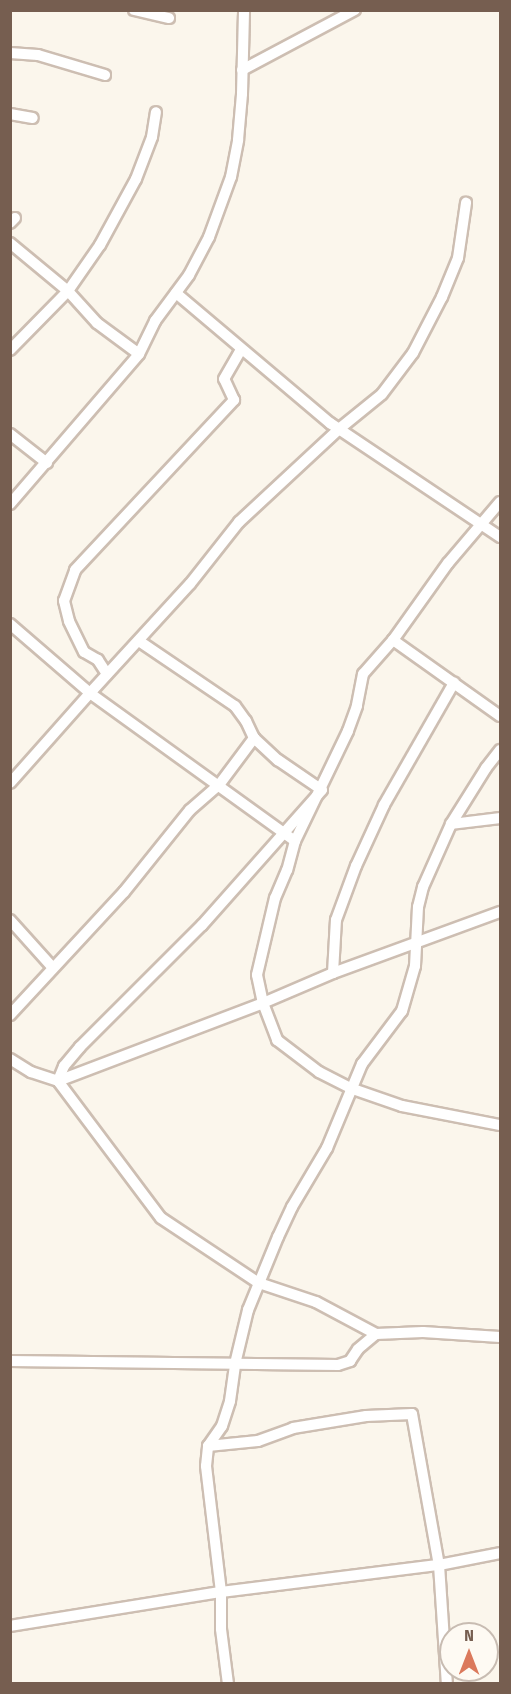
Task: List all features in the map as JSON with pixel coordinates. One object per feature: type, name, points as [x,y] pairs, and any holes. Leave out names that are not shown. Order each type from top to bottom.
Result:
[{"type":"street","points":[[134,10],[169,18]]},
{"type":"street","points":[[10,504],[139,354],[155,321],[176,293],[209,237],[231,177],[238,131],[244,10]]},
{"type":"street","points":[[242,70],[355,10]]},
{"type":"street","points":[[10,53],[38,54],[105,75]]},
{"type":"street","points":[[10,350],[68,291],[100,245],[136,179],[152,137],[156,112]]},
{"type":"street","points":[[10,114],[33,118]]},
{"type":"street","points":[[10,783],[139,641],[239,522],[339,429],[382,394],[413,353],[458,258],[466,203]]},
{"type":"street","points":[[10,243],[68,291],[97,323],[139,354]]},
{"type":"street","points":[[176,293],[339,429],[501,537]]},
{"type":"street","points":[[107,674],[98,660],[84,652],[69,621],[64,601],[75,570],[234,400],[224,379],[241,349]]},
{"type":"street","points":[[10,434],[47,463]]},
{"type":"street","points":[[501,502],[448,563],[393,640],[363,674],[357,706],[322,790],[295,841],[287,870],[275,898],[257,975],[263,1003],[277,1040],[319,1072],[350,1088],[402,1106],[501,1125]]},
{"type":"street","points":[[10,624],[90,693],[295,841]]},
{"type":"street","points":[[393,640],[501,716]]},
{"type":"street","points":[[139,641],[235,706],[246,721],[254,738],[278,760],[322,790]]},
{"type":"street","points":[[333,973],[336,920],[356,866],[384,805],[454,683]]},
{"type":"street","points":[[10,1014],[124,891],[190,810],[219,785],[254,738]]},
{"type":"street","points":[[228,1683],[221,1629],[222,1592],[206,1466],[208,1446],[222,1426],[230,1401],[235,1364],[248,1310],[291,1206],[327,1148],[350,1088],[362,1064],[402,1011],[411,983],[418,907],[423,887],[451,824],[486,768],[501,750]]},
{"type":"street","points":[[58,1081],[64,1066],[80,1047],[202,925],[322,790]]},
{"type":"street","points":[[451,824],[501,818]]},
{"type":"street","points":[[10,1059],[42,1077],[58,1081],[263,1003],[333,973],[501,912]]},
{"type":"street","points":[[10,920],[53,968]]},
{"type":"street","points":[[58,1081],[161,1218],[259,1283],[316,1302],[376,1334],[423,1332],[501,1337]]},
{"type":"street","points":[[10,1361],[338,1365],[350,1361],[357,1349],[376,1334]]},
{"type":"street","points":[[208,1446],[258,1441],[304,1426],[366,1416],[412,1414],[439,1565],[447,1683]]},
{"type":"street","points":[[10,1626],[222,1592],[439,1565],[501,1553]]}]
